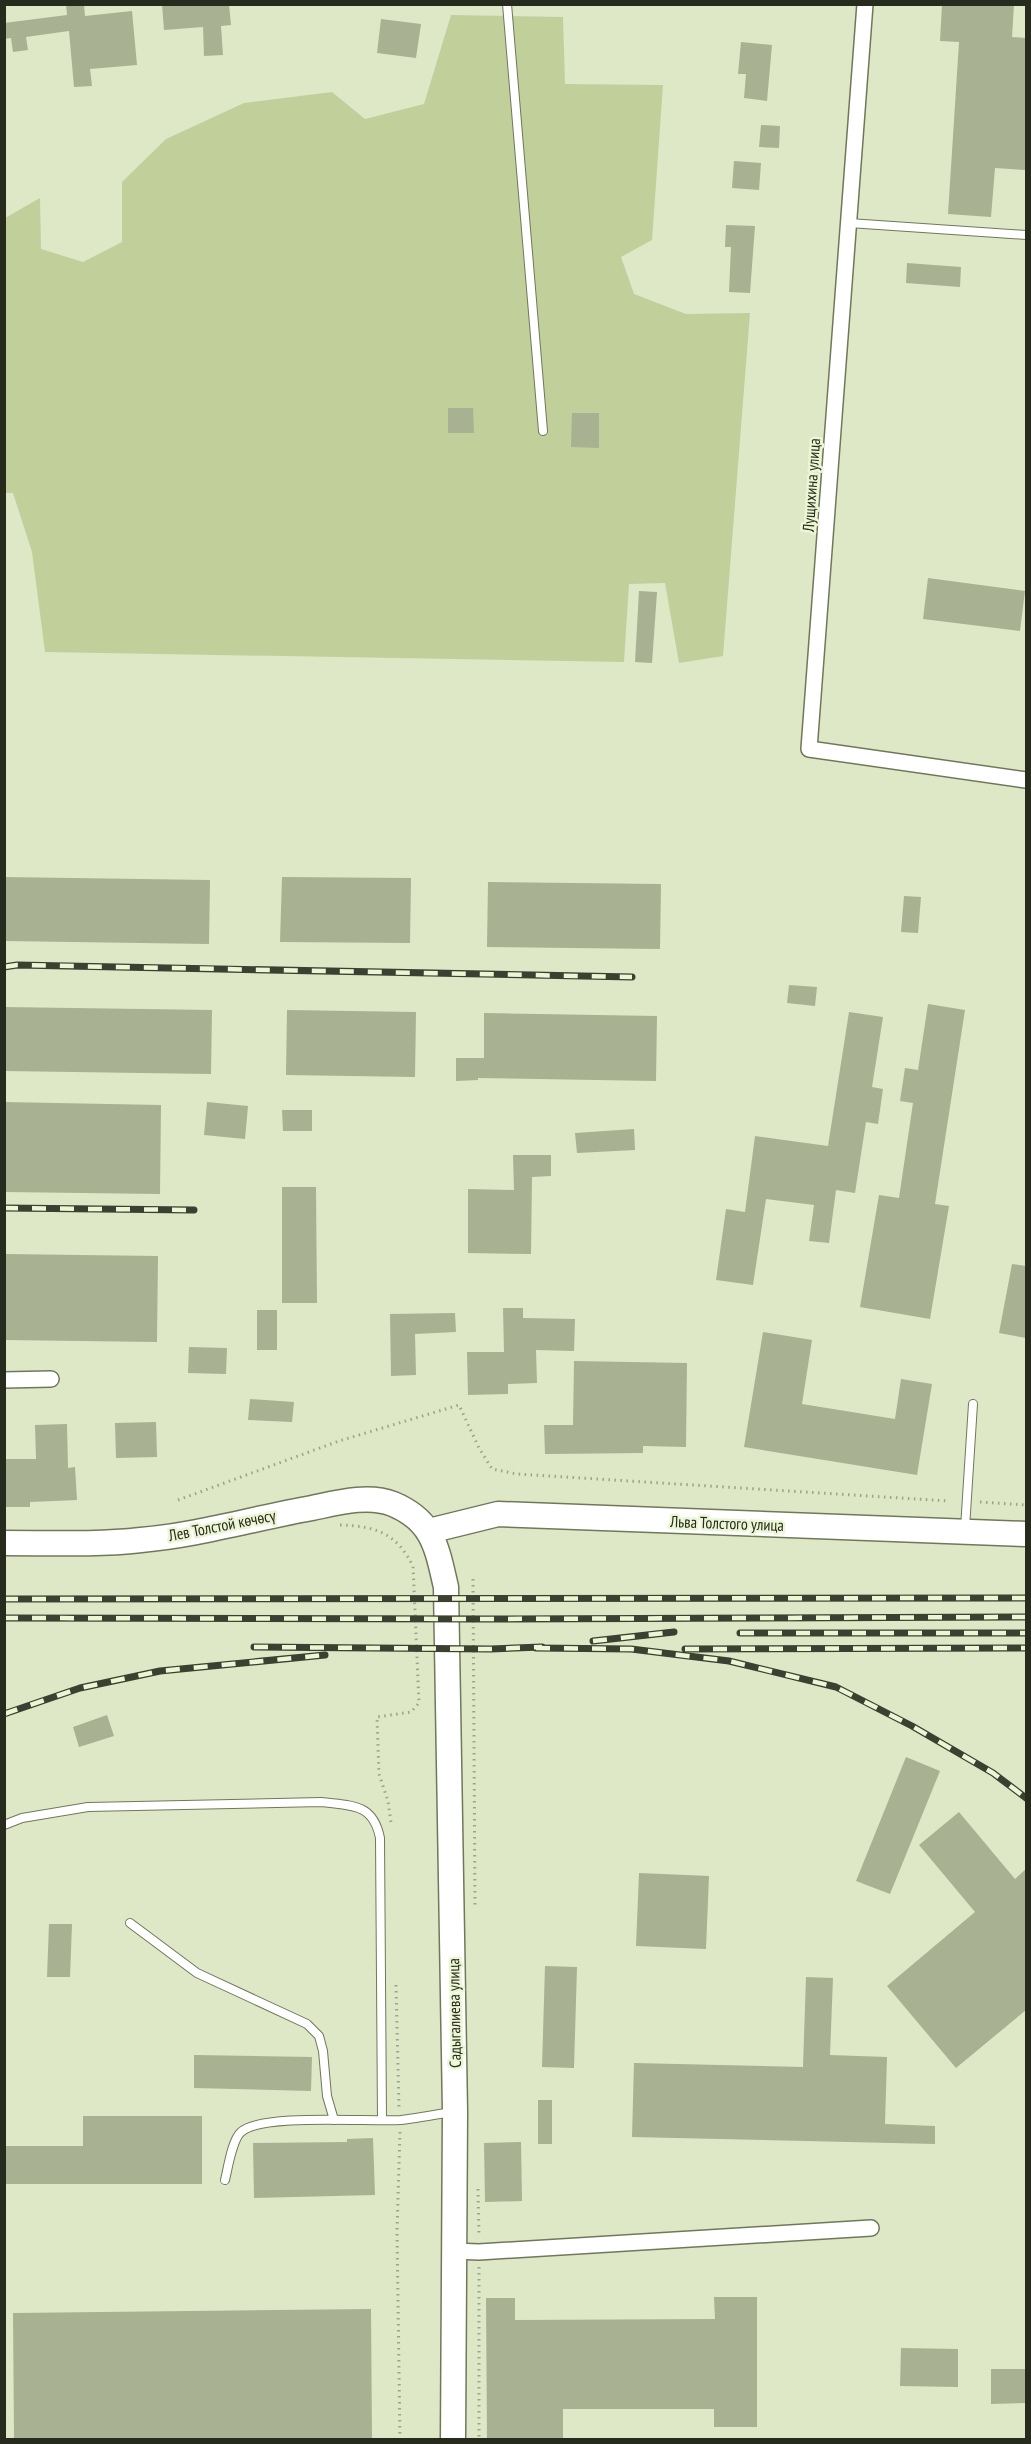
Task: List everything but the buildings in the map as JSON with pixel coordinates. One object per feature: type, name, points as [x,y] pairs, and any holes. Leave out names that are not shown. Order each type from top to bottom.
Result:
[{"type":"main road","name":"Лев Толстой көчөсү","points":[[4,1543],[141,1540],[201,1531],[262,1516],[356,1500],[390,1503],[410,1513],[429,1530]]},
{"type":"main road","name":"Льва Толстого улица","points":[[429,1530],[498,1514],[1026,1534]]},
{"type":"main road","name":"Садыгалиева улица","points":[[429,1530],[440,1557],[446,1587],[455,2112],[453,2439]]},
{"type":"street","name":"Лущихина улица","points":[[866,4],[809,749],[1026,780]]},
{"type":"street","points":[[4,1380],[51,1380]]},
{"type":"street","points":[[453,2251],[479,2252],[871,2228]]},
{"type":"lane","points":[[507,4],[543,432]]},
{"type":"lane","points":[[849,223],[1026,235]]},
{"type":"lane","points":[[965,1533],[973,1404]]},
{"type":"lane","points":[[4,1825],[22,1818],[98,1806],[321,1802],[370,1812],[376,1821],[380,1838],[382,2119]]},
{"type":"lane","points":[[130,1923],[197,1973],[307,2024],[319,2036],[323,2051],[327,2096],[334,2120]]},
{"type":"lane","points":[[225,2180],[240,2132],[258,2123],[400,2120],[455,2112]]},
{"type":"path","points":[[178,1500],[339,1441],[459,1405],[479,1448],[492,1469],[517,1474],[949,1501]]},
{"type":"path","points":[[979,1502],[1026,1505]]},
{"type":"path","points":[[338,1525],[359,1525],[380,1530],[395,1540],[405,1551],[413,1566],[418,1703],[411,1712],[377,1717]]},
{"type":"green space","points":[[451,15],[563,17],[565,84],[663,85],[652,240],[621,257],[634,294],[686,314],[750,313],[723,656],[679,663],[665,583],[629,584],[624,662],[45,652],[32,552],[13,493],[5,493],[5,218],[40,198],[41,249],[83,262],[122,242],[122,182],[166,139],[244,103],[332,92],[365,119],[424,104]]},
{"type":"railway","points":[[4,967],[17,965],[632,977]]},
{"type":"railway","points":[[4,1208],[194,1210]]},
{"type":"railway","points":[[4,1599],[1026,1598]]},
{"type":"railway","points":[[4,1618],[1026,1617]]},
{"type":"railway","points":[[593,1641],[674,1632]]},
{"type":"railway","points":[[740,1633],[1026,1633]]},
{"type":"railway","points":[[254,1647],[491,1649],[542,1647]]},
{"type":"railway","points":[[536,1648],[631,1649],[729,1661],[836,1687],[912,1726],[993,1773],[1026,1798]]},
{"type":"railway","points":[[685,1649],[1026,1648]]},
{"type":"railway","points":[[4,1714],[80,1688],[160,1671],[325,1655]]}]
